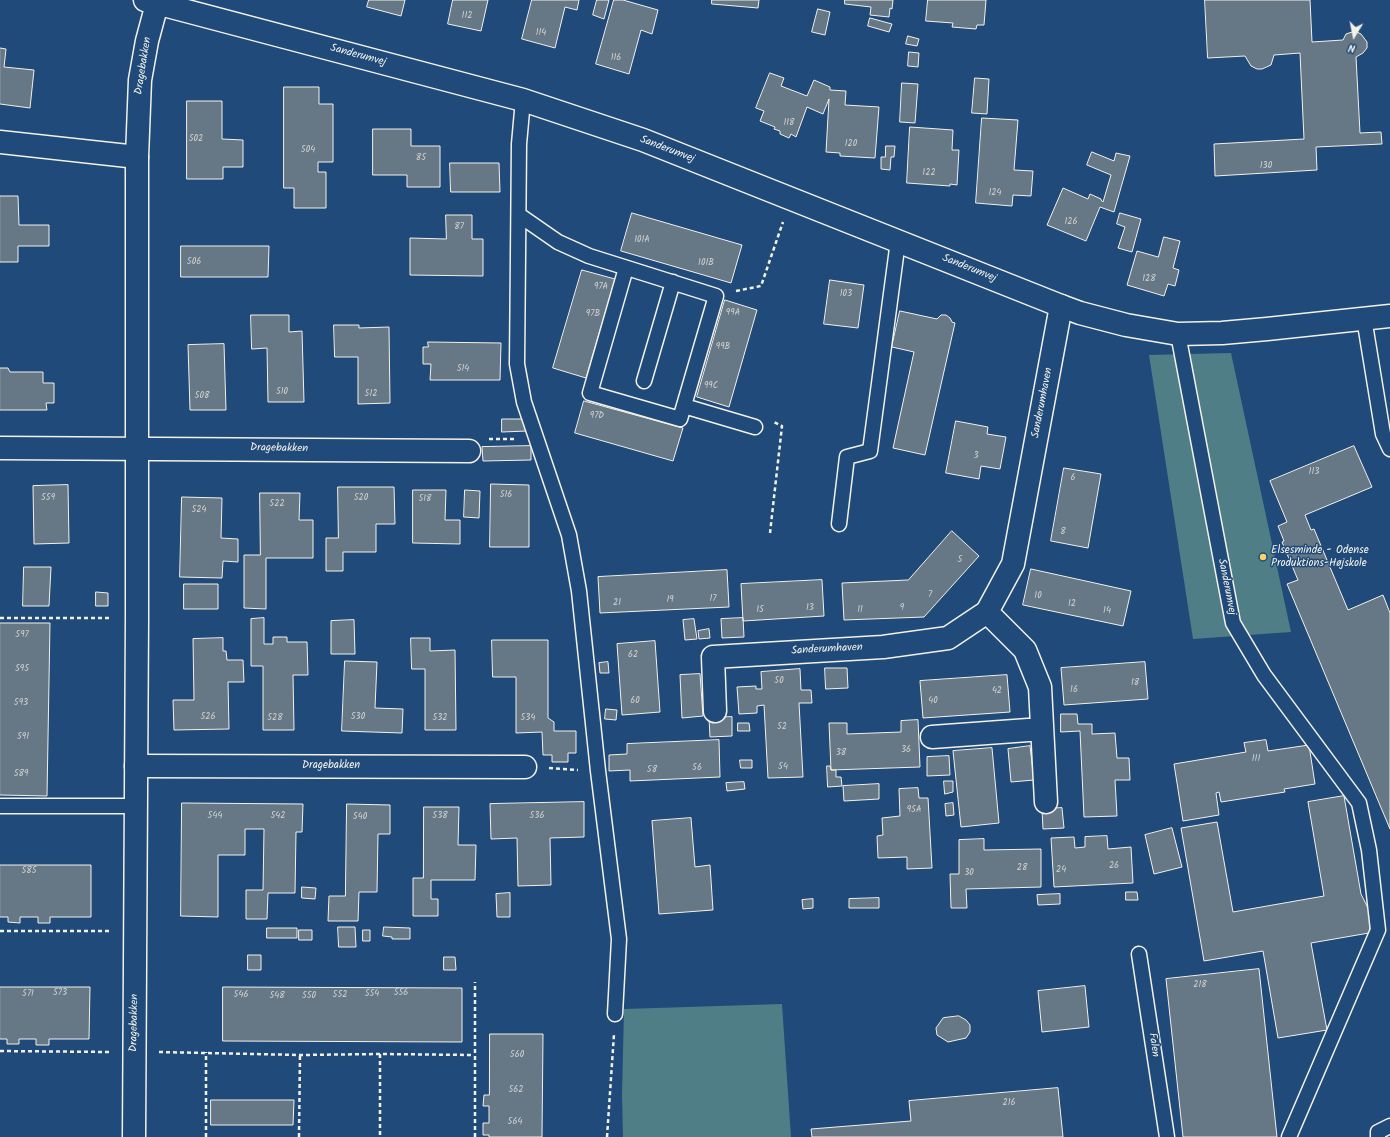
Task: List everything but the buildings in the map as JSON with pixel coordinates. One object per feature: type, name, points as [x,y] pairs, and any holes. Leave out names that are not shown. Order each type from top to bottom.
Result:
[{"type":"street","name":"Sanderumvej","points":[[153,1],[522,100],[643,140],[1061,306],[1126,325],[1178,334],[1222,333],[1390,316]]},
{"type":"street","name":"Dragebakken","points":[[134,1137],[137,618],[137,157],[140,80],[153,1]]},
{"type":"street","points":[[0,142],[137,157]]},
{"type":"street","name":"Sanderumhaven","points":[[715,711],[713,657],[883,647],[948,638],[987,612],[1013,564],[1061,306]]},
{"type":"street","name":"Dragebakken","points":[[0,448],[469,451]]},
{"type":"street","points":[[987,612],[1025,650],[1040,687],[1046,802]]},
{"type":"street","points":[[932,737],[1042,729]]},
{"type":"street","name":"Dragebakken","points":[[136,766],[525,767]]},
{"type":"lane","points":[[522,100],[519,144],[517,364],[524,402],[569,535],[579,591],[598,771],[619,940],[615,1014]]},
{"type":"lane","points":[[519,215],[558,242],[589,256],[716,296],[680,419],[590,393],[626,268]]},
{"type":"lane","points":[[839,524],[847,456],[870,451],[898,241]]},
{"type":"lane","points":[[644,381],[673,282]]},
{"type":"lane","points":[[1364,318],[1383,434],[1390,449]]},
{"type":"lane","name":"Sanderumvej","points":[[1178,334],[1233,623],[1264,675],[1359,803],[1369,850],[1378,930],[1289,1137]]},
{"type":"lane","points":[[684,406],[755,427]]},
{"type":"lane","points":[[0,806],[136,806]]},
{"type":"lane","name":"Falen","points":[[1139,954],[1166,1137]]},
{"type":"lane","points":[[1378,1137],[1378,1132],[1390,1126]]},
{"type":"path","points":[[716,296],[761,286],[791,199]]},
{"type":"path","points":[[755,427],[770,421],[782,426],[770,533]]},
{"type":"path","points":[[469,451],[472,439],[537,439]]},
{"type":"path","points":[[0,618],[137,618]]},
{"type":"path","points":[[525,767],[598,771]]},
{"type":"path","points":[[0,931],[135,931]]},
{"type":"path","points":[[475,982],[475,1137]]},
{"type":"path","points":[[607,1137],[615,1014]]},
{"type":"path","points":[[0,1051],[206,1052],[300,1055],[474,1055]]},
{"type":"path","points":[[206,1052],[206,1137]]},
{"type":"path","points":[[380,1054],[380,1137]]},
{"type":"path","points":[[299,1137],[300,1055]]},
{"type":"green space","points":[[1231,353],[1291,632],[1193,639],[1149,355]]},
{"type":"green space","points":[[782,1004],[791,1137],[623,1137],[622,1095],[624,1009]]},
{"type":"place","name":"Elsesminde - Odense Produktions-Højskole","points":[[1263,557]]}]
